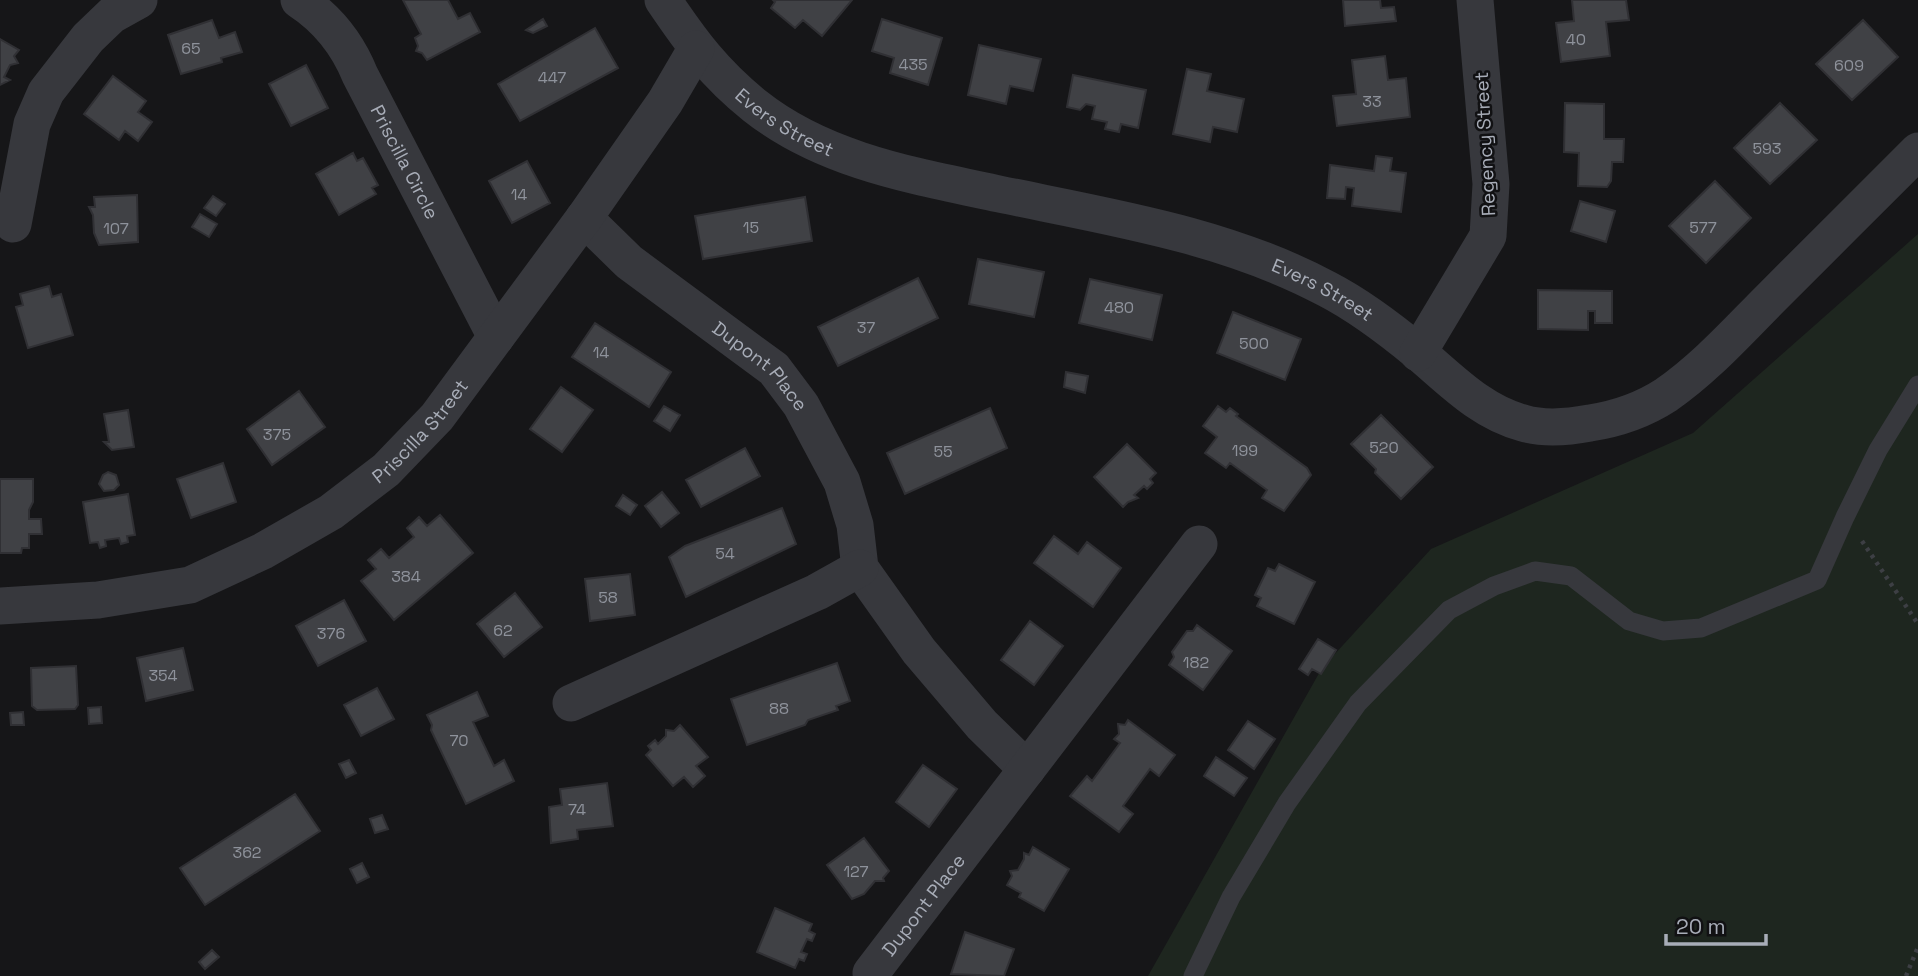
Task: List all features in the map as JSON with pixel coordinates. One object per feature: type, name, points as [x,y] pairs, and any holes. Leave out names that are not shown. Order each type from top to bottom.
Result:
[{"type":"street","points":[[13,224],[32,124],[46,92],[88,38],[112,15],[139,0]]},
{"type":"street","name":"Priscilla Circle","points":[[299,0],[332,28],[352,54],[360,75],[496,337]]},
{"type":"street","name":"Evers Street","points":[[663,0],[696,49],[720,76],[758,108],[807,138],[899,172],[1144,224],[1234,249],[1280,266],[1329,289],[1372,316],[1472,398],[1504,417],[1526,425],[1587,424],[1624,416],[1663,397],[1703,365],[1918,151]]},
{"type":"street","name":"Regency Street","points":[[1418,353],[1488,236],[1490,184],[1475,0]]},
{"type":"street","name":"Priscilla Street","points":[[0,606],[98,600],[190,585],[263,551],[331,512],[386,470],[437,417],[584,218],[665,102],[696,49]]},
{"type":"street","name":"Dupont Place","points":[[584,218],[629,262],[774,369],[801,405],[842,482],[855,525],[860,568],[919,651],[982,726],[1027,769]]},
{"type":"street","name":"Dupont Place","points":[[871,973],[1199,544]]},
{"type":"street","points":[[571,703],[817,592],[860,568]]},
{"type":"lane","points":[[1193,976],[1231,897],[1287,803],[1358,703],[1449,610],[1493,586],[1535,571],[1571,576],[1629,621],[1663,631],[1701,628],[1817,580],[1844,517],[1878,450],[1918,384]]},
{"type":"path","points":[[1844,517],[1918,624]]},
{"type":"path","points":[[1906,976],[1918,947]]},
{"type":"shaded area","points":[[1918,234],[1918,976],[1148,976],[1322,668],[1431,549],[1693,433]]},
{"type":"building","points":[[403,0],[448,0],[458,19],[470,13],[480,32],[427,60],[422,53],[416,51],[418,46],[415,38],[421,34]]},
{"type":"building","points":[[773,0],[852,0],[822,36],[803,20],[795,28],[771,8],[775,2]]},
{"type":"building","points":[[1343,0],[1380,0],[1381,8],[1394,7],[1396,21],[1345,26]]},
{"type":"building","points":[[1572,0],[1626,0],[1629,20],[1606,22],[1610,56],[1561,62],[1556,23],[1574,21]]},
{"type":"building","points":[[543,19],[547,26],[533,33],[526,30]]},
{"type":"building","points":[[882,19],[942,38],[928,85],[890,73],[894,58],[872,51]]},
{"type":"building","points":[[212,20],[219,38],[235,32],[242,52],[221,58],[222,62],[181,74],[168,35]]},
{"type":"building","points":[[1863,20],[1898,57],[1852,100],[1816,64]]},
{"type":"building","points":[[595,28],[618,68],[520,121],[498,84]]},
{"type":"building","points":[[0,39],[19,50],[14,56],[18,63],[10,65],[4,77],[10,80],[0,85]]},
{"type":"building","points":[[979,45],[1041,59],[1033,91],[1010,86],[1006,104],[968,95]]},
{"type":"building","points":[[1385,56],[1388,80],[1406,78],[1410,117],[1337,126],[1333,96],[1356,94],[1352,60]]},
{"type":"building","points":[[306,65],[328,108],[291,126],[269,84]]},
{"type":"building","points":[[1187,69],[1211,74],[1207,91],[1244,99],[1237,132],[1213,127],[1210,142],[1173,134]]},
{"type":"building","points":[[1073,75],[1146,90],[1138,128],[1121,124],[1119,132],[1105,129],[1107,122],[1092,119],[1095,106],[1086,104],[1080,110],[1067,107]]},
{"type":"building","points":[[113,76],[146,101],[138,112],[152,122],[138,141],[125,131],[119,140],[84,114]]},
{"type":"building","points":[[1565,103],[1604,104],[1604,139],[1624,139],[1623,162],[1612,162],[1611,181],[1607,187],[1578,186],[1579,153],[1564,152]]},
{"type":"building","points":[[1780,103],[1817,140],[1770,184],[1734,148]]},
{"type":"building","points":[[353,153],[357,161],[363,158],[378,185],[372,188],[376,194],[339,215],[316,174]]},
{"type":"building","points":[[1376,156],[1392,158],[1390,171],[1406,173],[1401,212],[1352,206],[1354,188],[1346,187],[1345,199],[1327,198],[1330,165],[1374,171]]},
{"type":"building","points":[[527,161],[550,203],[512,223],[489,181]]},
{"type":"building","points":[[1715,181],[1751,218],[1706,263],[1669,226]]},
{"type":"building","points":[[137,195],[138,242],[99,245],[89,207],[95,207],[94,197]]},
{"type":"building","points":[[213,196],[225,204],[216,216],[204,208]]},
{"type":"building","points":[[805,197],[812,241],[703,259],[695,216]]},
{"type":"building","points":[[1580,201],[1615,211],[1606,242],[1571,231]]},
{"type":"building","points":[[200,214],[217,224],[209,237],[192,227]]},
{"type":"building","points":[[978,259],[1044,272],[1034,317],[969,304]]},
{"type":"building","points":[[918,278],[938,318],[838,366],[818,327]]},
{"type":"building","points":[[1090,279],[1162,295],[1152,340],[1079,323]]},
{"type":"building","points":[[49,286],[52,297],[61,294],[73,335],[28,348],[16,307],[23,305],[20,294]]},
{"type":"building","points":[[1538,290],[1612,291],[1612,323],[1595,323],[1595,311],[1588,311],[1588,330],[1538,329]]},
{"type":"building","points":[[1233,312],[1301,339],[1285,380],[1217,353]]},
{"type":"building","points":[[595,323],[671,372],[649,407],[572,357]]},
{"type":"building","points":[[1066,372],[1088,376],[1085,393],[1064,387]]},
{"type":"building","points":[[561,387],[593,410],[562,452],[530,429]]},
{"type":"building","points":[[299,391],[325,427],[272,465],[247,429]]},
{"type":"building","points":[[664,406],[680,415],[670,431],[654,421]]},
{"type":"building","points":[[1218,406],[1226,412],[1230,408],[1238,414],[1236,416],[1307,468],[1311,475],[1284,511],[1262,498],[1267,490],[1230,463],[1226,468],[1205,453],[1217,437],[1203,426]]},
{"type":"building","points":[[990,408],[1007,448],[905,494],[887,453]]},
{"type":"building","points":[[128,410],[134,447],[112,450],[104,442],[109,442],[104,414]]},
{"type":"building","points":[[1381,415],[1433,467],[1401,499],[1351,444]]},
{"type":"building","points":[[1127,444],[1156,473],[1150,479],[1153,483],[1147,489],[1144,486],[1134,495],[1138,498],[1123,507],[1094,477]]},
{"type":"building","points":[[745,448],[760,476],[701,507],[686,480]]},
{"type":"building","points":[[223,463],[236,502],[191,518],[177,479]]},
{"type":"building","points":[[108,472],[116,475],[119,485],[114,490],[104,491],[99,484],[103,475]]},
{"type":"building","points":[[0,479],[33,479],[33,502],[29,519],[41,519],[42,534],[29,534],[29,548],[22,548],[21,553],[0,553]]},
{"type":"building","points":[[662,492],[679,513],[661,527],[645,506]]},
{"type":"building","points":[[128,494],[135,535],[127,536],[128,542],[121,544],[119,538],[105,540],[106,546],[100,548],[98,542],[90,543],[83,502]]},
{"type":"building","points":[[623,495],[637,505],[630,515],[616,506]]},
{"type":"building","points":[[782,508],[796,544],[686,597],[669,557],[685,546]]},
{"type":"building","points":[[440,515],[473,553],[394,620],[361,581],[376,569],[368,560],[381,549],[389,558],[414,537],[407,528],[419,517],[427,526]]},
{"type":"building","points":[[1054,536],[1078,554],[1087,542],[1121,568],[1093,607],[1034,563]]},
{"type":"building","points":[[1279,564],[1315,582],[1294,624],[1257,606],[1261,598],[1255,595],[1268,568],[1275,571]]},
{"type":"building","points":[[630,574],[635,615],[590,621],[585,579]]},
{"type":"building","points":[[515,593],[542,627],[504,657],[477,624]]},
{"type":"building","points":[[344,600],[366,641],[318,666],[296,626]]},
{"type":"building","points":[[1030,621],[1063,646],[1034,685],[1001,660]]},
{"type":"building","points":[[1197,625],[1232,651],[1203,690],[1169,665],[1174,657],[1172,652],[1187,631],[1193,631]]},
{"type":"building","points":[[1318,639],[1336,650],[1321,674],[1312,669],[1308,675],[1299,669]]},
{"type":"building","points":[[183,648],[193,690],[146,701],[137,658]]},
{"type":"building","points":[[837,663],[850,701],[836,706],[838,710],[808,720],[805,725],[747,745],[731,699]]},
{"type":"building","points":[[76,666],[78,705],[75,709],[37,710],[32,706],[31,668]]},
{"type":"building","points":[[377,688],[394,719],[361,736],[344,705]]},
{"type":"building","points":[[477,692],[488,716],[473,722],[494,766],[504,760],[514,781],[466,804],[431,730],[432,725],[427,715]]},
{"type":"building","points":[[101,707],[102,723],[89,724],[88,708]]},
{"type":"building","points":[[23,712],[24,725],[11,725],[10,713]]},
{"type":"building","points":[[1128,720],[1175,755],[1159,776],[1150,769],[1123,806],[1133,814],[1119,832],[1070,796],[1087,776],[1092,781],[1120,743],[1114,739],[1119,734],[1118,724],[1125,725]]},
{"type":"building","points":[[1248,721],[1275,739],[1254,769],[1228,750]]},
{"type":"building","points":[[680,725],[708,757],[696,766],[705,776],[693,787],[684,777],[673,786],[646,755],[651,750],[648,746],[655,740],[658,744],[666,736],[666,730],[674,731]]},
{"type":"building","points":[[1216,757],[1247,778],[1234,796],[1204,776]]},
{"type":"building","points":[[349,760],[356,773],[346,778],[339,764]]},
{"type":"building","points":[[923,765],[957,789],[929,827],[896,802]]},
{"type":"building","points":[[607,783],[613,826],[577,830],[578,839],[551,843],[549,807],[562,805],[560,789]]},
{"type":"building","points":[[295,794],[320,831],[205,905],[180,868]]},
{"type":"building","points":[[382,815],[388,829],[375,833],[370,819]]},
{"type":"building","points":[[864,838],[889,871],[883,878],[884,881],[875,881],[864,894],[852,899],[827,865]]},
{"type":"building","points":[[1033,847],[1069,869],[1044,911],[1019,897],[1021,893],[1007,885],[1012,876],[1010,871],[1018,870],[1024,853],[1029,855]]},
{"type":"building","points":[[362,863],[369,877],[357,883],[350,869]]},
{"type":"building","points":[[775,908],[812,924],[809,931],[815,934],[812,941],[807,939],[801,952],[807,954],[804,961],[799,959],[795,968],[757,952]]},
{"type":"building","points":[[965,932],[1014,949],[1004,976],[951,974]]},
{"type":"building","points":[[212,950],[219,957],[205,969],[199,962]]}]
